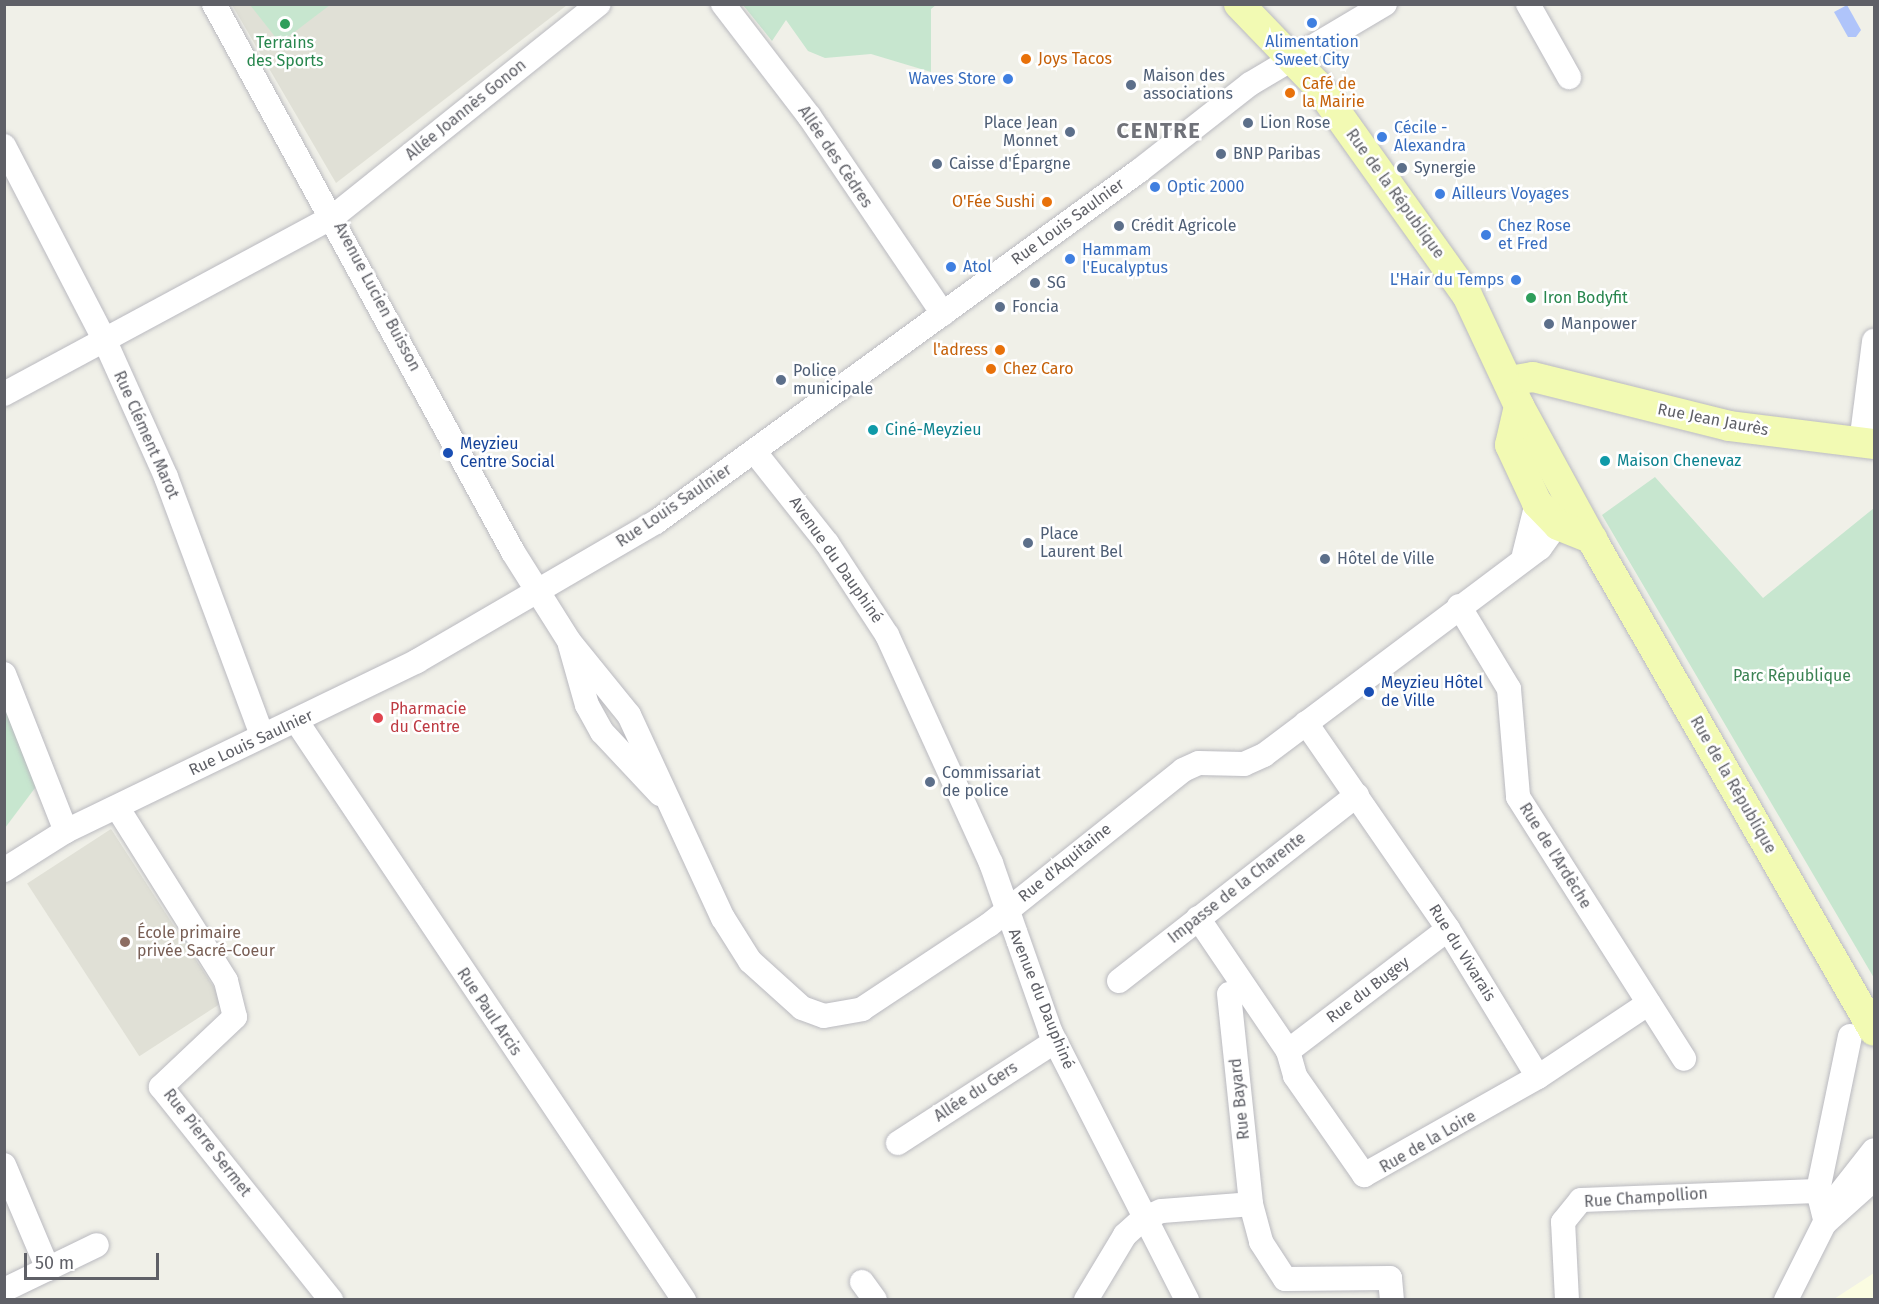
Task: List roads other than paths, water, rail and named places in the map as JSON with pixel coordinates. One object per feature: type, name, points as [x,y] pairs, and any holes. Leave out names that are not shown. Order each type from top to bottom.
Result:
[{"type":"main road","name":"Rue de la République","points":[[1239,4],[1317,85],[1467,295],[1514,393],[1540,437],[1565,512],[1592,539],[1862,1034]]},
{"type":"main road","name":"Rue Jean Jaurès","points":[[1514,393],[1554,385],[1729,426],[1868,443]]},
{"type":"main road","points":[[1510,447],[1514,393]]},
{"type":"main road","points":[[1510,447],[1523,435],[1540,437]]},
{"type":"main road","name":"Rue de la République","points":[[1510,447],[1537,503],[1565,512]]},
{"type":"street","name":"Avenue Lucien Buisson","points":[[214,4],[334,216],[537,591]]},
{"type":"street","name":"Allée Joannès Gonon","points":[[5,391],[105,341],[334,216],[599,4]]},
{"type":"street","name":"Allée des Cèdres","points":[[723,4],[809,116],[943,314]]},
{"type":"street","name":"Rue Louis Saulnier","points":[[4,870],[66,831],[262,735],[297,722],[537,591],[656,522],[943,314],[1250,84],[1385,4]]},
{"type":"street","points":[[1528,4],[1569,77]]},
{"type":"street","name":"Rue Clément Marot","points":[[4,146],[105,341],[166,477],[262,735]]},
{"type":"street","points":[[1868,443],[1875,341]]},
{"type":"street","name":"Avenue du Dauphiné","points":[[754,451],[826,543],[888,635],[991,863],[1054,1042],[1187,1299]]},
{"type":"street","points":[[1524,555],[1537,503]]},
{"type":"street","name":"Rue d'Aquitaine","points":[[537,591],[569,641],[587,705],[602,732],[667,803],[723,918],[750,961],[777,992],[824,1016],[862,1009],[1006,910],[1183,770],[1199,763],[1244,764],[1306,723],[1524,555],[1540,548],[1565,512]]},
{"type":"street","name":"Rue de l'Ardèche","points":[[1459,606],[1509,690],[1518,797],[1684,1059]]},
{"type":"street","points":[[4,674],[66,831]]},
{"type":"street","name":"Rue Paul Arcis","points":[[297,722],[684,1299]]},
{"type":"street","name":"Rue du Vivarais","points":[[1306,723],[1448,928],[1538,1077]]},
{"type":"street","name":"Impasse de la Charente","points":[[1119,981],[1357,795]]},
{"type":"street","name":"Rue Pierre Sermet","points":[[117,807],[226,981],[235,1017],[161,1087],[331,1299]]},
{"type":"street","name":"Rue de la Loire","points":[[1198,918],[1288,1051],[1295,1076],[1364,1175],[1538,1077]]},
{"type":"street","name":"Rue du Bugey","points":[[1288,1051],[1448,928]]},
{"type":"street","name":"Rue Bayard","points":[[1229,994],[1251,1204],[1262,1242],[1285,1279],[1390,1278],[1392,1299]]},
{"type":"street","points":[[1538,1077],[1648,1004]]},
{"type":"street","points":[[1826,1222],[1818,1191],[1862,1034]]},
{"type":"street","name":"Allée du Gers","points":[[898,1143],[1054,1042]]},
{"type":"street","points":[[1786,1299],[1838,1196],[1875,1150]]},
{"type":"street","points":[[4,1165],[48,1269]]},
{"type":"street","points":[[1826,1222],[1875,1179]]},
{"type":"street","name":"Rue Champollion","points":[[1567,1299],[1563,1222],[1581,1200],[1818,1191]]},
{"type":"street","points":[[1086,1299],[1125,1235],[1144,1218],[1161,1211],[1251,1204]]},
{"type":"street","points":[[4,1290],[97,1245]]},
{"type":"water","points":[[1847,5],[1861,30],[1856,37],[1848,37],[1834,12]]},
{"type":"place","name":"Alimentation Sweet City","points":[[1312,23]]},
{"type":"place","name":"Terrains des Sports","points":[[285,24]]},
{"type":"place","name":"Joys Tacos","points":[[1026,59]]},
{"type":"place","name":"Waves Store","points":[[1008,79]]},
{"type":"place","name":"Maison des associations","points":[[1131,85]]},
{"type":"place","name":"Café de la Mairie","points":[[1290,93]]},
{"type":"place","name":"Lion Rose","points":[[1248,123]]},
{"type":"place","name":"Place Jean Monnet","points":[[1070,132]]},
{"type":"place","name":"Cécile - Alexandra","points":[[1382,137]]},
{"type":"place","name":"BNP Paribas","points":[[1221,154]]},
{"type":"place","name":"Caisse d'Épargne","points":[[937,164]]},
{"type":"place","name":"Synergie","points":[[1402,168]]},
{"type":"place","name":"Optic 2000","points":[[1155,187]]},
{"type":"place","name":"Ailleurs Voyages","points":[[1440,194]]},
{"type":"place","name":"O'Fée Sushi","points":[[1047,202]]},
{"type":"place","name":"Crédit Agricole","points":[[1119,226]]},
{"type":"place","name":"Chez Rose et Fred","points":[[1486,235]]},
{"type":"place","name":"Hammam l'Eucalyptus","points":[[1070,259]]},
{"type":"place","name":"Atol","points":[[951,267]]},
{"type":"place","name":"L'Hair du Temps","points":[[1516,280]]},
{"type":"place","name":"SG","points":[[1035,283]]},
{"type":"place","name":"Iron Bodyfit","points":[[1531,298]]},
{"type":"place","name":"Foncia","points":[[1000,307]]},
{"type":"place","name":"Manpower","points":[[1549,324]]},
{"type":"place","name":"l'adress","points":[[1000,350]]},
{"type":"place","name":"Chez Caro","points":[[991,369]]},
{"type":"place","name":"Police municipale","points":[[781,380]]},
{"type":"place","name":"Ciné-Meyzieu","points":[[873,430]]},
{"type":"place","name":"Meyzieu Centre Social","points":[[448,453]]},
{"type":"place","name":"Maison Chenevaz","points":[[1605,461]]},
{"type":"place","name":"Place Laurent Bel","points":[[1028,543]]},
{"type":"place","name":"Hôtel de Ville","points":[[1325,559]]},
{"type":"place","name":"Meyzieu Hôtel de Ville","points":[[1369,692]]},
{"type":"place","name":"Pharmacie du Centre","points":[[378,718]]},
{"type":"place","name":"Commissariat de police","points":[[930,782]]},
{"type":"place","name":"École primaire privée Sacré-Coeur","points":[[125,942]]},
{"type":"district","name":"CENTRE","points":[[1159,131]]},
{"type":"park label","name":"Parc République","points":[[1792,676]]}]
